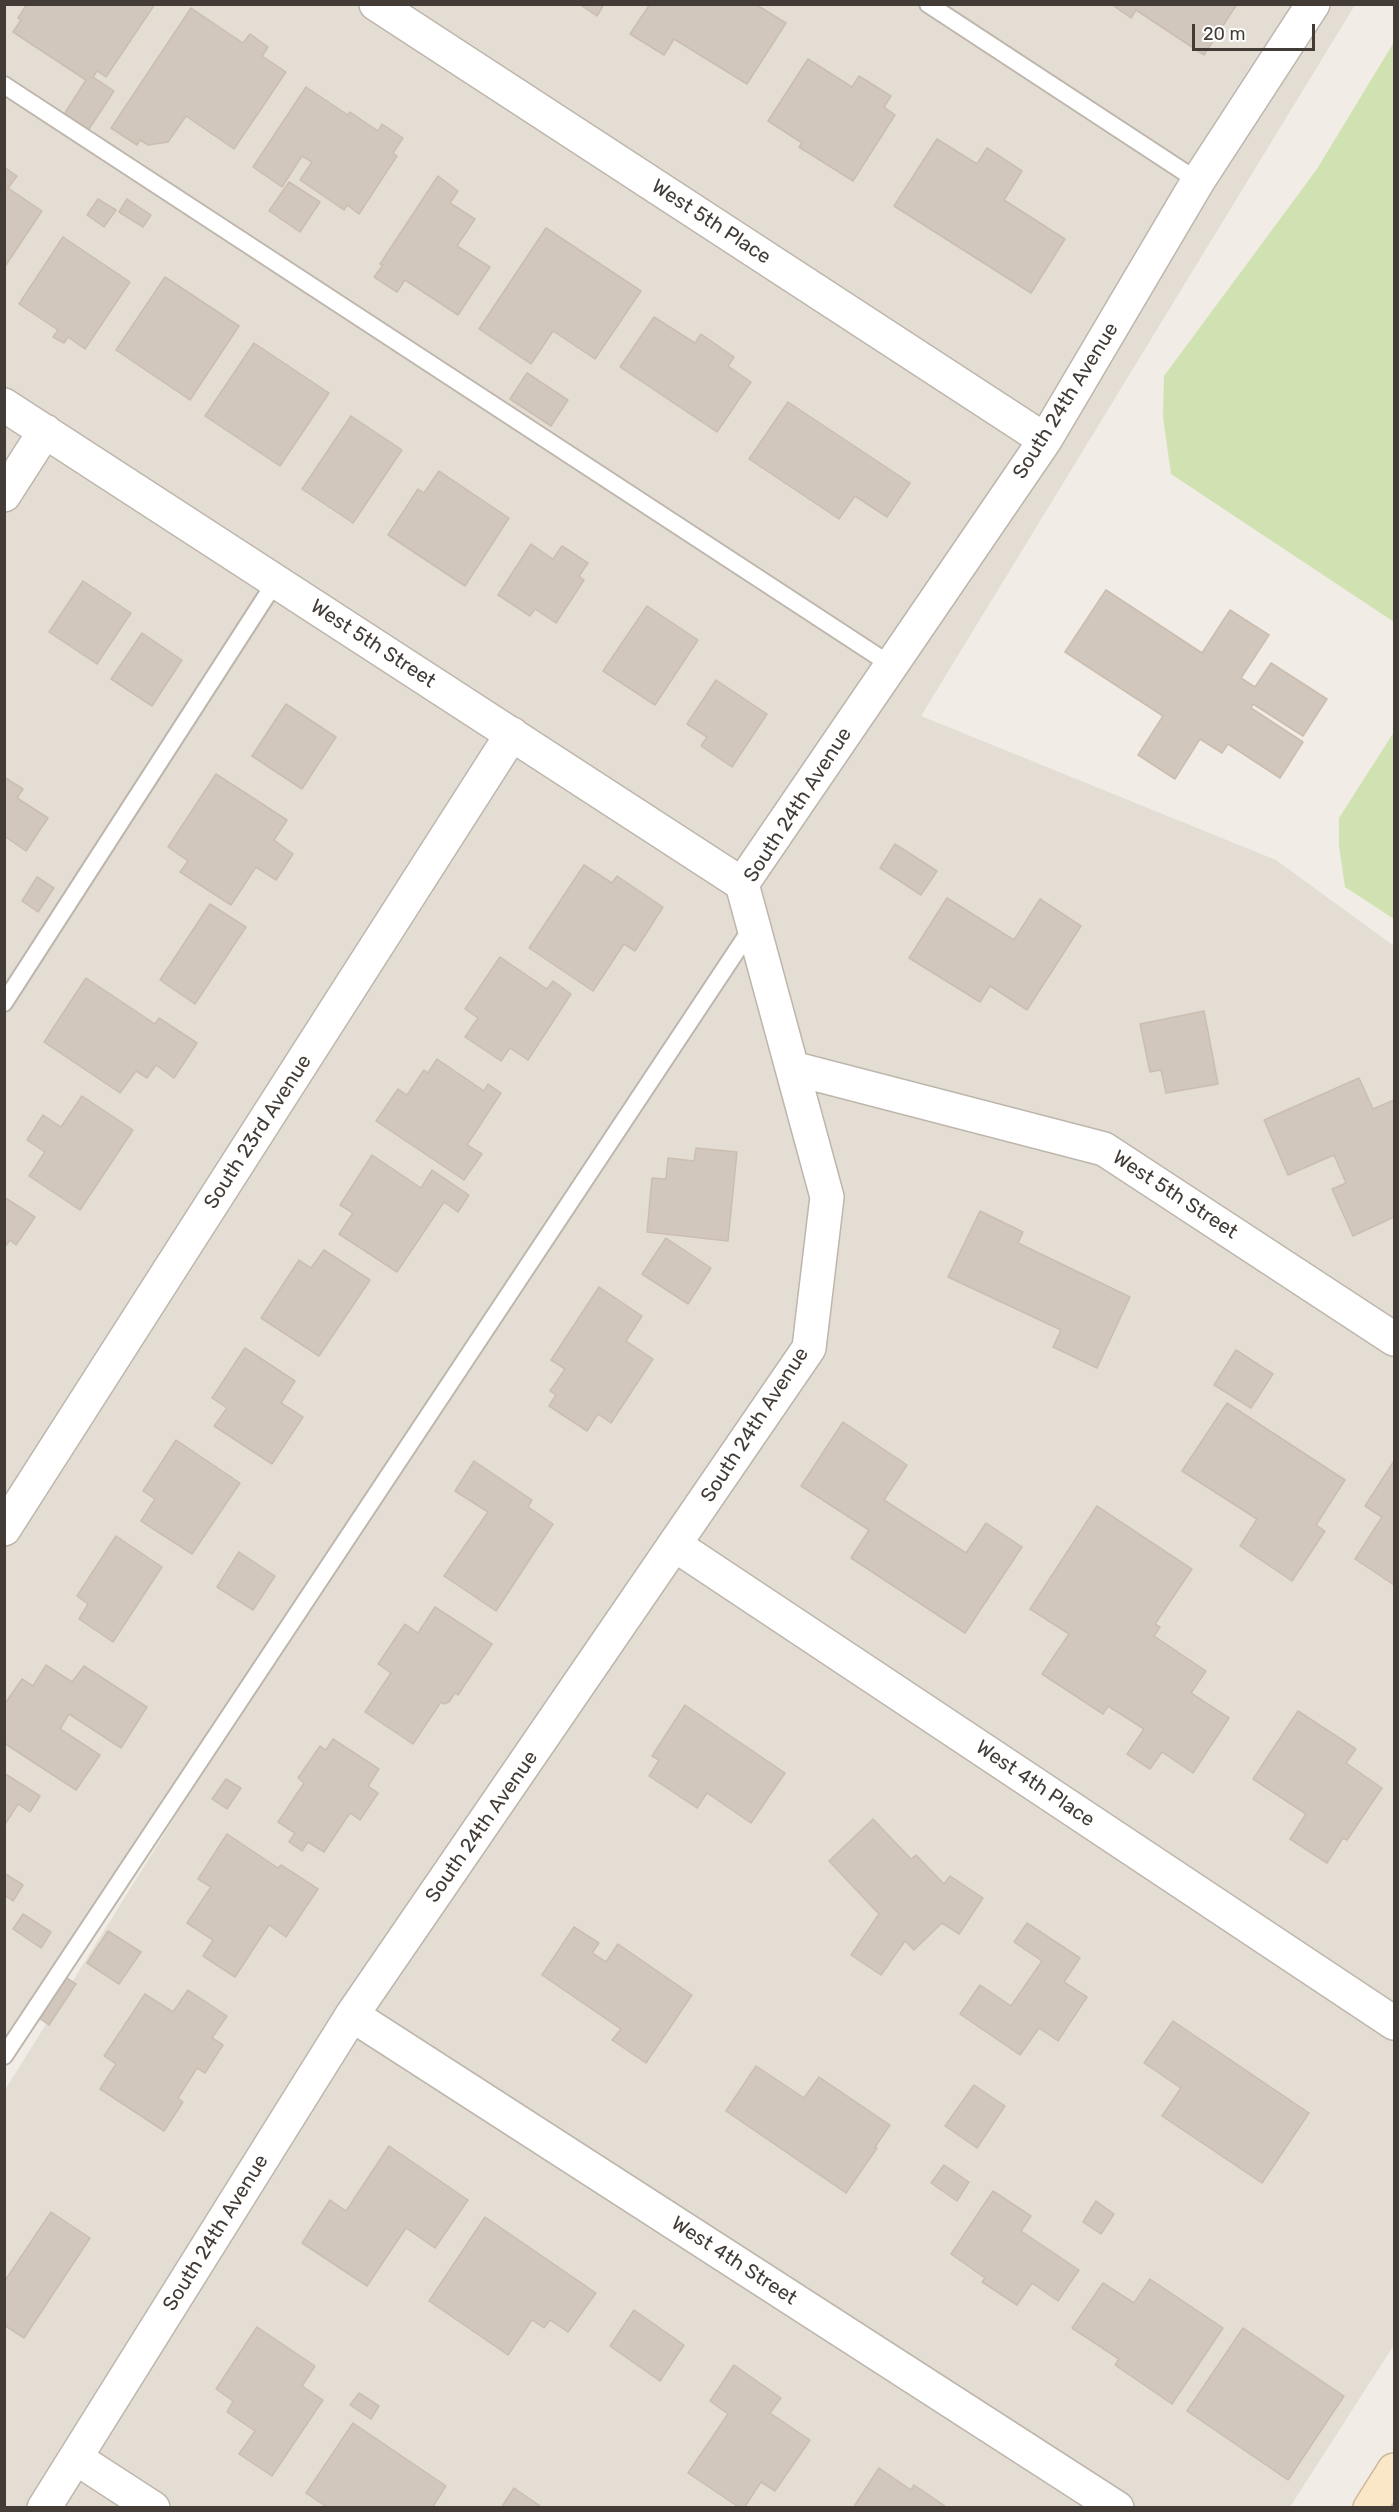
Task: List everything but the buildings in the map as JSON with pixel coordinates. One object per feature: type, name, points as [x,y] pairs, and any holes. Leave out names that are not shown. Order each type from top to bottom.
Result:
[{"type":"street","name":"West 5th Place","points":[[376,4],[1045,440]]},
{"type":"street","name":"South 24th Avenue","points":[[44,2508],[352,2015],[809,1348],[827,1197],[742,884],[1045,440],[1198,181],[1313,4]]},
{"type":"street","name":"West 5th Street","points":[[4,405],[742,884]]},
{"type":"street","points":[[4,495],[45,431]]},
{"type":"street","name":"South 23rd Avenue","points":[[4,1529],[512,734]]},
{"type":"street","name":"West 5th Street","points":[[792,1068],[1104,1149],[1395,1338]]},
{"type":"street","name":"West 4th Place","points":[[675,1545],[1395,2023]]},
{"type":"street","name":"West 4th Street","points":[[352,2015],[1117,2508]]},
{"type":"street","points":[[75,2458],[153,2508]]},
{"type":"lane","points":[[928,4],[1198,181]]},
{"type":"lane","points":[[4,85],[891,665]]},
{"type":"lane","points":[[4,1003],[276,581]]},
{"type":"lane","points":[[4,2056],[753,926]]},
{"type":"shaded area","points":[[5,5],[1355,5],[921,716],[1276,860],[1394,946],[1394,2345],[1290,2507],[5,2507],[5,2090],[339,1553],[5,2056]]},
{"type":"green space","points":[[1394,42],[1394,622],[1171,474],[1163,417],[1164,376],[1317,169]]},
{"type":"green space","points":[[1394,732],[1394,919],[1345,887],[1339,846],[1339,818]]}]
